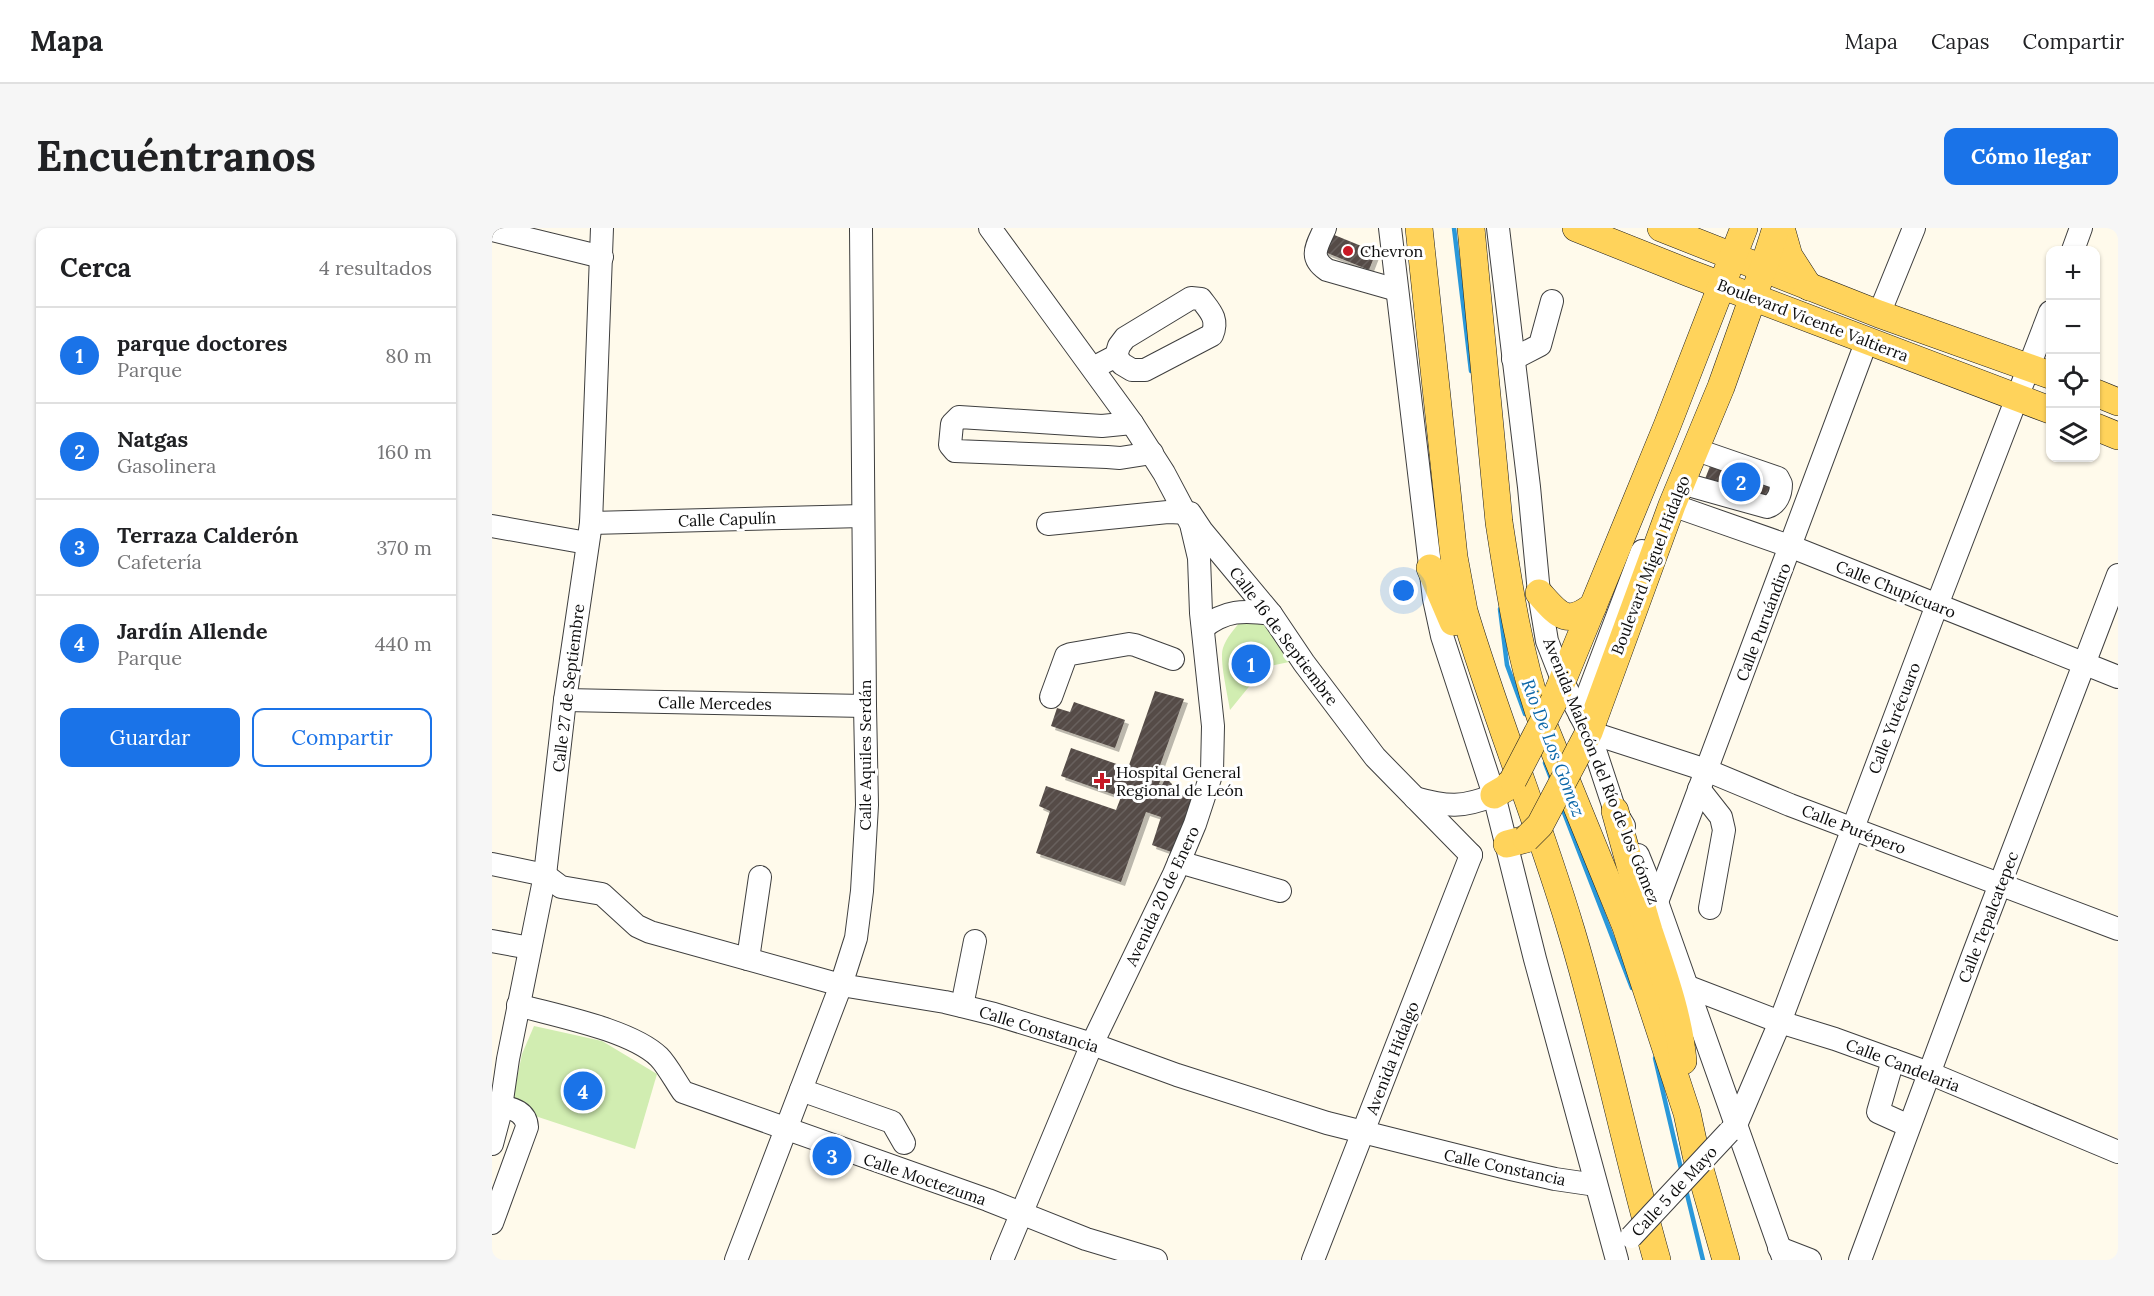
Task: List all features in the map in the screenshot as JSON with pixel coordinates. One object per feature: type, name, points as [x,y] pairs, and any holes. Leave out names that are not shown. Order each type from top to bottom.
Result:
[{"type":"main road","points":[[1419,228],[1458,584],[1508,780],[1587,982],[1641,1205],[1657,1260]]},
{"type":"main road","name":"Avenida Malecón del Río de los Gómez","points":[[1471,228],[1499,522],[1506,570],[1530,686],[1540,716],[1626,927],[1687,1113],[1725,1260]]},
{"type":"main road","name":"Boulevard Vicente Valtierra","points":[[1576,228],[1737,292],[1817,320],[2046,408]]},
{"type":"main road","name":"Boulevard Vicente Valtierra","points":[[1661,228],[1879,314],[2040,371]]},
{"type":"main road","points":[[1697,242],[1727,228]]},
{"type":"main road","name":"Boulevard Miguel Hidalgo","points":[[1744,228],[1748,263]]},
{"type":"main road","points":[[1778,228],[1789,256],[1809,287]]},
{"type":"main road","name":"Boulevard Miguel Hidalgo","points":[[1508,780],[1561,690],[1667,426],[1737,292],[1748,263],[1778,228]]},
{"type":"main road","name":"Boulevard Miguel Hidalgo","points":[[1517,841],[1540,825],[1582,732],[1694,449],[1721,387],[1741,330],[1737,292]]},
{"type":"main road","points":[[1741,330],[1772,320],[1801,318],[1817,320]]},
{"type":"main road","points":[[2100,395],[2118,402]]},
{"type":"main road","points":[[2100,429],[2118,436]]},
{"type":"main road","points":[[1430,568],[1450,613],[1488,718],[1501,746],[1508,780]]},
{"type":"main road","points":[[1539,593],[1557,612],[1571,618],[1593,606]]},
{"type":"main road","points":[[1615,811],[1633,880],[1677,1023],[1687,1113]]},
{"type":"main road","points":[[1711,1208],[1736,1260]]},
{"type":"street","name":"Calle 27 de Septiembre","points":[[492,1144],[501,1106],[500,1057],[518,1005],[545,875],[565,700],[589,533],[602,228]]},
{"type":"street","name":"Calle Aquiles Serdán","points":[[736,1260],[841,985],[856,938],[862,891],[867,805],[861,228]]},
{"type":"street","name":"Calle 16 de Septiembre","points":[[990,228],[1132,423],[1152,453],[1185,512],[1192,515],[1202,531],[1271,614],[1304,663],[1375,757],[1471,855]]},
{"type":"street","points":[[1325,228],[1316,250],[1315,256],[1318,264],[1327,270],[1396,290]]},
{"type":"street","points":[[1387,228],[1434,599],[1442,636],[1508,780],[1533,949],[1616,1259]]},
{"type":"street","name":"Avenida Malecón del Río de los Gómez","points":[[1498,228],[1529,487],[1539,593],[1547,640],[1561,690],[1582,732],[1615,811],[1632,841],[1657,902],[1733,1128],[1782,1254]]},
{"type":"street","points":[[1748,263],[1752,228]]},
{"type":"street","points":[[1748,263],[1769,228]]},
{"type":"street","points":[[1879,314],[1914,228]]},
{"type":"street","points":[[2074,246],[2081,228]]},
{"type":"street","points":[[492,230],[602,257]]},
{"type":"street","points":[[1561,690],[1737,292]]},
{"type":"street","points":[[1582,732],[1623,597],[1737,292]]},
{"type":"street","points":[[1513,359],[1540,345],[1552,301]]},
{"type":"street","name":"Calle Yurécuaro","points":[[1733,1128],[1780,1022],[2017,397],[2040,371],[2046,336]]},
{"type":"street","name":"Calle Puruándiro","points":[[1657,902],[1792,547],[1867,340]]},
{"type":"street","points":[[1093,368],[1116,356]]},
{"type":"street","points":[[1132,423],[1102,426],[959,417],[952,424],[950,445],[955,451],[1119,458],[1152,453]]},
{"type":"street","points":[[1676,494],[1767,507],[1772,506],[1778,497],[1781,484],[1778,478],[1694,449]]},
{"type":"street","name":"Calle Chupícuaro","points":[[1676,494],[1792,547],[2118,676]]},
{"type":"street","points":[[1048,524],[1185,512]]},
{"type":"street","name":"Avenida 20 de Enero","points":[[1002,1260],[1092,1044],[1179,862],[1206,795],[1212,772],[1213,726],[1188,661],[1203,628],[1199,558],[1194,535],[1185,512]]},
{"type":"street","name":"Calle Capulín","points":[[492,526],[589,533],[863,516]]},
{"type":"street","name":"Calle Tepalcatepec","points":[[1860,1260],[2118,575]]},
{"type":"street","points":[[1203,628],[1219,616],[1232,612],[1250,611],[1271,614]]},
{"type":"street","points":[[1051,697],[1066,657],[1071,654],[1129,644],[1188,661]]},
{"type":"street","name":"Calle Mercedes","points":[[565,700],[865,706]]},
{"type":"street","name":"Calle Purépero","points":[[1582,732],[1702,780],[1852,828],[2118,929]]},
{"type":"street","points":[[1413,798],[1442,806],[1461,806],[1508,780]]},
{"type":"street","points":[[1702,780],[1721,817],[1724,830],[1710,908]]},
{"type":"street","points":[[1471,855],[1483,849],[1517,841]]},
{"type":"street","name":"Avenida Hidalgo","points":[[1313,1260],[1471,855]]},
{"type":"street","points":[[1179,862],[1280,891]]},
{"type":"street","name":"Calle Constancia","points":[[492,864],[545,875],[561,887],[602,894],[637,926],[651,932],[841,985],[962,1006],[1092,1044],[1285,1111],[1432,1151],[1533,1174],[1596,1185]]},
{"type":"street","points":[[748,959],[760,877]]},
{"type":"street","points":[[492,941],[530,948]]},
{"type":"street","points":[[962,1006],[975,941]]},
{"type":"street","name":"Calle Candelaria","points":[[1686,986],[1780,1022],[1929,1073],[2118,1152]]},
{"type":"street","name":"Calle Moctezuma","points":[[518,1005],[605,1029],[639,1044],[660,1058],[683,1092],[1086,1239],[1156,1260]]},
{"type":"street","points":[[1893,1060],[1878,1112],[1909,1126]]},
{"type":"street","points":[[801,1090],[892,1122],[904,1143]]},
{"type":"street","points":[[492,1223],[527,1127],[527,1119],[522,1113],[501,1106]]},
{"type":"street","name":"Calle 5 de Mayo","points":[[1616,1259],[1631,1237],[1733,1128]]},
{"type":"street","points":[[1782,1254],[1810,1260]]},
{"type":"green space","points":[[1242,620],[1264,621],[1294,661],[1265,667],[1230,710],[1222,654],[1226,641]]},
{"type":"green space","points":[[534,1026],[602,1041],[657,1074],[635,1149],[511,1108],[522,1054]]},
{"type":"building","name":"Chevron","points":[[1327,232],[1376,252],[1369,270],[1320,250]]},
{"type":"building","points":[[1712,461],[1777,485],[1771,503],[1705,479]]},
{"type":"building","points":[[1155,691],[1184,699],[1158,771],[1163,773],[1159,784],[1162,785],[1164,781],[1169,781],[1172,784],[1170,791],[1192,798],[1177,854],[1152,845],[1161,817],[1146,812],[1121,882],[1036,853],[1050,811],[1039,806],[1046,786],[1116,810],[1121,797],[1061,776],[1071,748],[1128,768]]},
{"type":"building","points":[[1074,702],[1125,720],[1115,748],[1051,726],[1057,708],[1070,712]]},
{"type":"waterway","name":"Rio De Los Gomez","points":[[1454,228],[1471,371]]},
{"type":"waterway","name":"Rio De Los Gomez","points":[[1500,609],[1507,665],[1525,714]]},
{"type":"waterway","name":"Rio De Los Gomez","points":[[1545,763],[1552,781]]},
{"type":"waterway","name":"Rio De Los Gomez","points":[[1561,805],[1632,988]]},
{"type":"waterway","name":"Rio De Los Gomez","points":[[1655,1058],[1682,1173]]},
{"type":"waterway","name":"Rio De Los Gomez","points":[[1686,1190],[1703,1260]]},
{"type":"place","name":"Chevron","points":[[1348,251]]},
{"type":"place","name":"Natgas","points":[[1741,482]]},
{"type":"place","name":"parque doctores","points":[[1251,664]]},
{"type":"place","name":"Hospital General Regional de León","points":[[1102,781]]},
{"type":"place","name":"Jardín Allende","points":[[583,1091]]},
{"type":"place","name":"Terraza Calderón","points":[[832,1156]]}]
